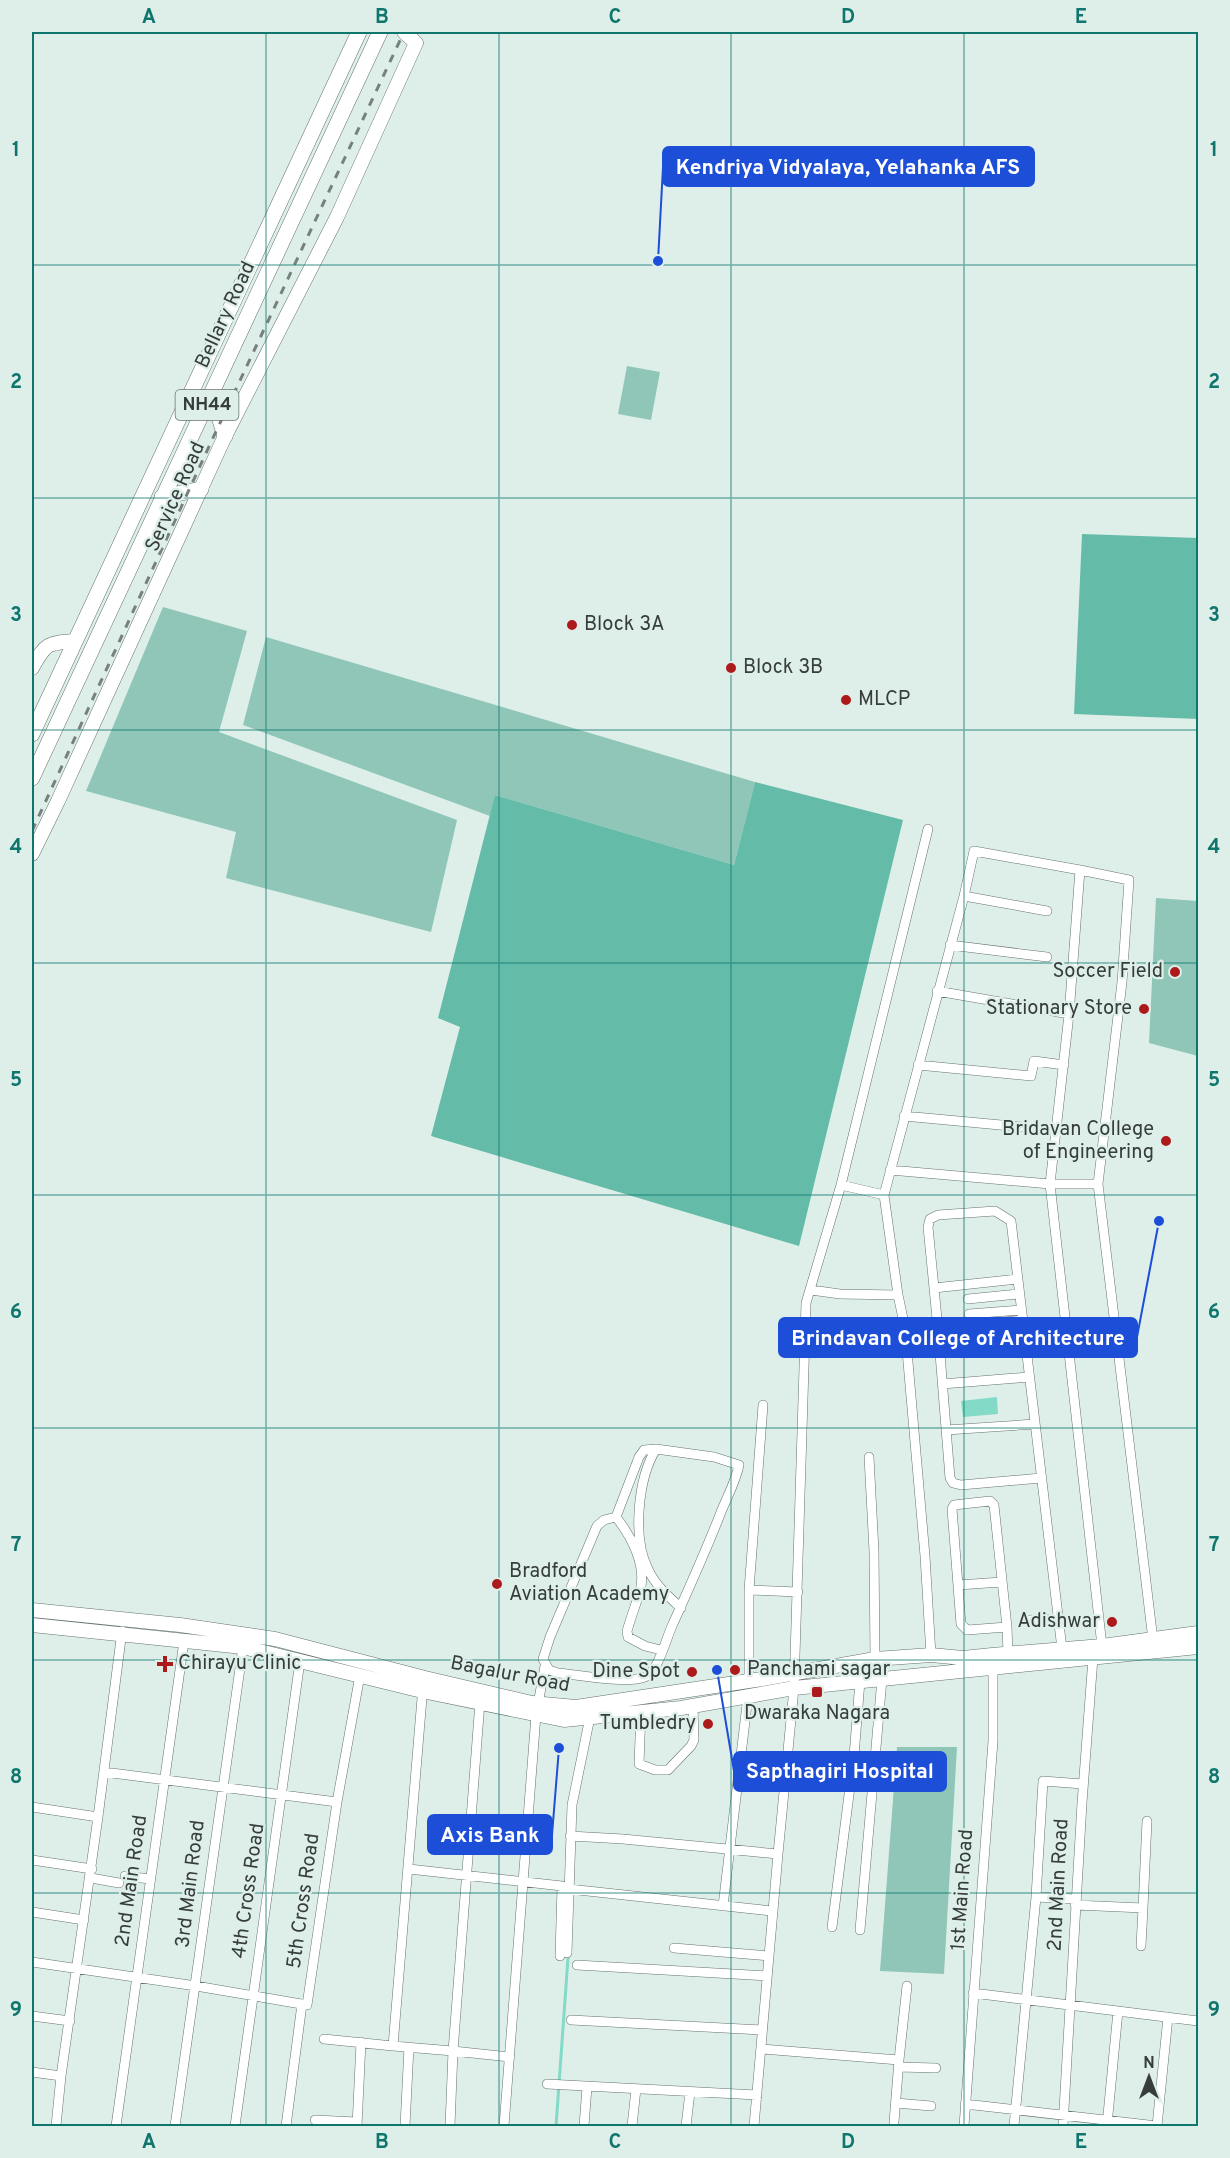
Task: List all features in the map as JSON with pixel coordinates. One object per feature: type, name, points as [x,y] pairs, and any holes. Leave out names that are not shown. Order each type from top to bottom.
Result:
[{"type":"highway","name":"Bellary Road","points":[[32,734],[359,32]]},
{"type":"highway","name":"Bellary Road","points":[[32,778],[380,32]]},
{"type":"highway","points":[[212,395],[225,436]]},
{"type":"highway","points":[[162,497],[201,489]]},
{"type":"main road","name":"Service Road","points":[[32,854],[225,436],[337,216],[416,43],[404,32]]},
{"type":"main road","points":[[32,668],[44,647],[58,642],[75,641]]},
{"type":"main road","name":"Bagalur Road","points":[[32,1610],[180,1625],[275,1640],[480,1702],[538,1709],[576,1707],[641,1711],[693,1706],[794,1688],[966,1672],[1008,1654],[1062,1649],[1089,1653],[1102,1646],[1198,1633]]},
{"type":"main road","name":"Bagalur Road","points":[[32,1625],[243,1647],[360,1675],[423,1685],[538,1709],[564,1720],[590,1717],[622,1700],[874,1659],[930,1655],[993,1661],[1198,1647]]},
{"type":"street","points":[[754,2127],[795,1673],[806,1303],[841,1185],[928,829]]},
{"type":"street","points":[[930,1655],[925,1556],[905,1328],[884,1195],[974,851],[1129,880],[1122,982],[1098,1184],[1153,1640]]},
{"type":"street","points":[[1080,870],[1069,1014],[1050,1184],[1102,1646]]},
{"type":"street","points":[[964,896],[1047,911]]},
{"type":"street","points":[[950,945],[1047,957]]},
{"type":"street","points":[[937,991],[1069,1014]]},
{"type":"street","points":[[918,1065],[1031,1076],[1034,1061],[1064,1065]]},
{"type":"street","points":[[904,1116],[1022,1127]]},
{"type":"street","points":[[890,1170],[1050,1184],[1098,1184]]},
{"type":"street","points":[[841,1185],[884,1195]]},
{"type":"street","points":[[1041,1478],[961,1485],[953,1483],[950,1478],[928,1227],[930,1219],[938,1215],[995,1211],[1005,1215],[1011,1221],[1062,1649]]},
{"type":"street","points":[[934,1288],[1018,1279]]},
{"type":"street","points":[[811,1290],[840,1294],[898,1295]]},
{"type":"street","points":[[968,1299],[1019,1294]]},
{"type":"street","points":[[969,1314],[1022,1315]]},
{"type":"street","points":[[938,1329],[1022,1315]]},
{"type":"street","points":[[942,1384],[1029,1377]]},
{"type":"street","points":[[749,1681],[749,1590],[763,1405]]},
{"type":"street","points":[[946,1430],[1035,1424]]},
{"type":"street","points":[[657,1449],[651,1457],[641,1492],[638,1518],[641,1542],[647,1568],[662,1591],[681,1608]]},
{"type":"street","points":[[545,1666],[558,1673],[623,1680],[645,1677],[653,1670],[705,1555],[739,1465],[714,1458],[657,1449],[644,1450],[639,1457],[616,1516]]},
{"type":"street","points":[[869,1457],[874,1551],[874,1659]]},
{"type":"street","points":[[1007,1627],[967,1630],[961,1624],[952,1509],[958,1503],[990,1501],[994,1505],[1007,1627],[1008,1654]]},
{"type":"street","points":[[616,1516],[635,1545],[642,1581],[627,1631],[628,1637],[645,1646],[662,1650]]},
{"type":"street","points":[[504,2127],[538,1709],[545,1666],[543,1659],[597,1526],[604,1520],[616,1516]]},
{"type":"street","points":[[958,1586],[1002,1582]]},
{"type":"street","points":[[749,1590],[798,1592]]},
{"type":"street","points":[[56,2127],[61,2076],[91,1873],[124,1619]]},
{"type":"street","points":[[1029,1620],[1058,1619]]},
{"type":"street","name":"2nd Main Road","points":[[116,2127],[184,1641]]},
{"type":"street","name":"3rd Main Road","points":[[175,2127],[243,1647]]},
{"type":"street","name":"2nd Main Road","points":[[1063,2127],[1089,1653]]},
{"type":"street","name":"4th Cross Road","points":[[235,2127],[300,1660]]},
{"type":"street","name":"1st Main Road","points":[[964,2127],[993,1741],[993,1661]]},
{"type":"street","name":"5th Cross Road","points":[[286,2127],[302,2004],[307,2005],[337,1802],[360,1675]]},
{"type":"street","points":[[645,1677],[648,1696]]},
{"type":"street","points":[[860,1930],[882,1679]]},
{"type":"street","points":[[622,1700],[623,1680]]},
{"type":"street","points":[[832,1927],[854,1756],[860,1681]]},
{"type":"street","points":[[393,2046],[423,1685]]},
{"type":"street","points":[[723,1906],[748,1696]]},
{"type":"street","points":[[450,2127],[453,2051],[480,1702]]},
{"type":"street","points":[[641,1711],[639,1764],[662,1772],[668,1770],[694,1740],[693,1706]]},
{"type":"street","points":[[409,1869],[562,1886],[563,1954],[569,1889],[572,1805],[590,1717]]},
{"type":"street","points":[[104,1772],[337,1802]]},
{"type":"street","points":[[1014,2127],[1036,1897],[1043,1781],[1083,1784]]},
{"type":"street","points":[[32,1807],[98,1817]]},
{"type":"street","points":[[1141,1946],[1147,1821]]},
{"type":"street","points":[[570,1836],[778,1854]]},
{"type":"street","points":[[32,1860],[122,1880],[150,1879]]},
{"type":"street","points":[[569,1889],[772,1911]]},
{"type":"street","points":[[1036,1897],[1143,1908]]},
{"type":"street","points":[[32,1912],[84,1920]]},
{"type":"street","points":[[674,1948],[769,1956]]},
{"type":"street","points":[[32,1962],[302,2004]]},
{"type":"street","points":[[577,1965],[767,1976]]},
{"type":"street","points":[[894,2122],[907,1986]]},
{"type":"street","points":[[973,1994],[1198,2021]]},
{"type":"street","points":[[1107,2124],[1118,2011]]},
{"type":"street","points":[[32,2016],[70,2021]]},
{"type":"street","points":[[965,2104],[1064,2115],[1107,2124],[1157,2127],[1168,2017]]},
{"type":"street","points":[[571,2020],[762,2030]]},
{"type":"street","points":[[324,2039],[510,2057]]},
{"type":"street","points":[[315,2121],[357,2125],[362,2042]]},
{"type":"street","points":[[405,2127],[409,2047]]},
{"type":"street","points":[[761,2049],[936,2068]]},
{"type":"street","points":[[32,2072],[61,2076]]},
{"type":"street","points":[[547,2084],[757,2095]]},
{"type":"street","points":[[584,2127],[587,2087]]},
{"type":"street","points":[[633,2127],[636,2090]]},
{"type":"street","points":[[686,2127],[690,2092]]},
{"type":"street","points":[[896,2103],[931,2106]]},
{"type":"shaded area","points":[[627,366],[660,372],[651,420],[618,414]]},
{"type":"shaded area","points":[[1082,534],[1198,538],[1198,719],[1074,714]]},
{"type":"shaded area","points":[[163,607],[247,631],[219,732],[457,820],[431,932],[226,878],[236,832],[86,791]]},
{"type":"shaded area","points":[[266,637],[755,782],[734,865],[495,795],[490,816],[243,725]]},
{"type":"shaded area","points":[[755,782],[903,820],[799,1246],[431,1136],[460,1027],[438,1018],[495,795],[734,865]]},
{"type":"shaded area","name":"Soccer Field","points":[[1156,898],[1198,901],[1198,1056],[1149,1043]]},
{"type":"shaded area","points":[[997,1397],[998,1414],[963,1417],[961,1401]]},
{"type":"shaded area","points":[[897,1747],[957,1747],[944,1974],[880,1971]]},
{"type":"waterway","points":[[556,2126],[568,1958]]},
{"type":"railway","points":[[32,831],[212,440],[404,32]]},
{"type":"place","name":"Kendriya Vidyalaya, Yelahanka AFS","points":[[658,261]]},
{"type":"place","name":"Block 3A","points":[[572,625]]},
{"type":"place","name":"Block 3B","points":[[731,668]]},
{"type":"place","name":"MLCP","points":[[846,700]]},
{"type":"place","name":"Soccer Field","points":[[1175,972]]},
{"type":"place","name":"Stationary Store","points":[[1144,1009]]},
{"type":"place","name":"Bridavan College of Engineering","points":[[1166,1141]]},
{"type":"place","name":"Brindavan College of Architecture","points":[[1159,1221]]},
{"type":"place","name":"Bradford Aviation Academy","points":[[497,1584]]},
{"type":"place","name":"Adishwar","points":[[1112,1622]]},
{"type":"place","name":"Chirayu Clinic","points":[[165,1664]]},
{"type":"place","name":"Sapthagiri Hospital","points":[[717,1670]]},
{"type":"place","name":"Panchami sagar","points":[[735,1670]]},
{"type":"place","name":"Dine Spot","points":[[692,1672]]},
{"type":"place","name":"Dwaraka Nagara","points":[[817,1692]]},
{"type":"place","name":"Tumbledry","points":[[708,1724]]},
{"type":"place","name":"Axis Bank","points":[[559,1748]]}]
